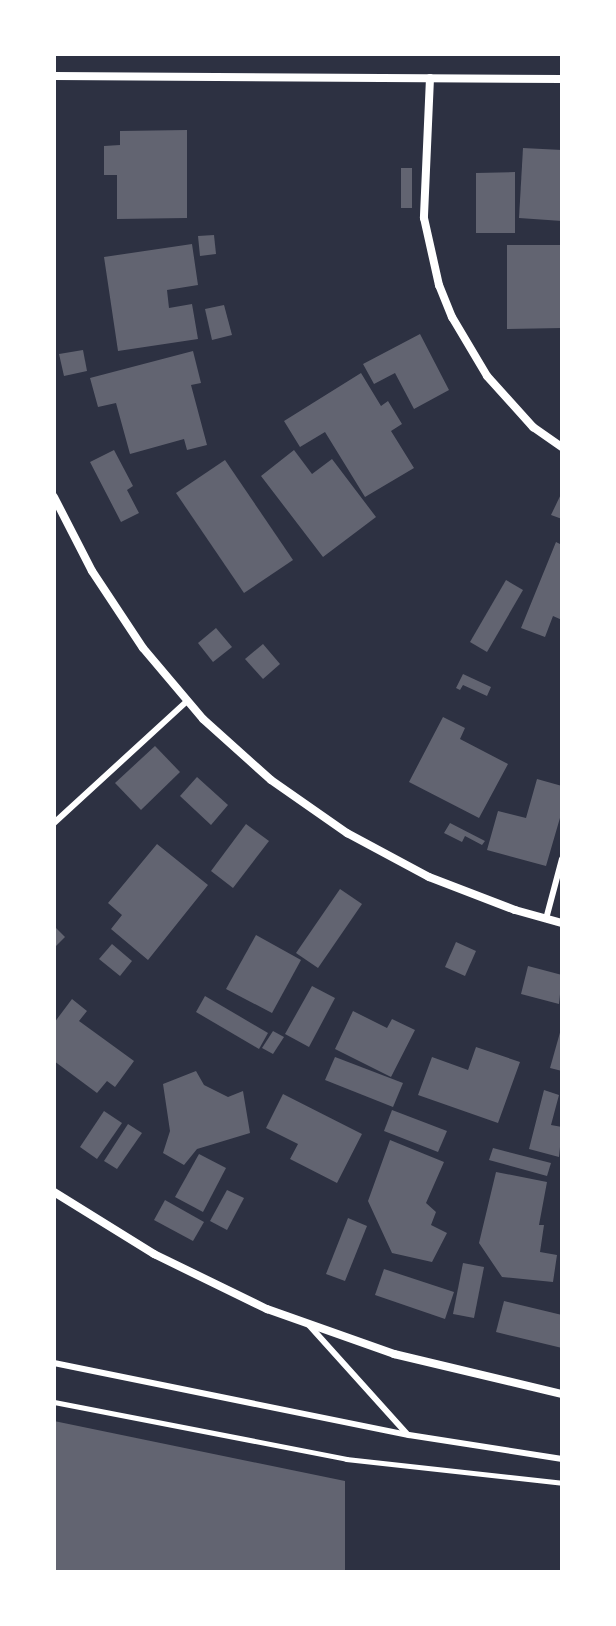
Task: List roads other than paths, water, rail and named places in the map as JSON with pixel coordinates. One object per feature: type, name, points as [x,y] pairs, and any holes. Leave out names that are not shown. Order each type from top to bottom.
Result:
[{"type":"street","points":[[54,76],[562,79]]},
{"type":"street","points":[[430,78],[424,218],[439,285],[462,337],[487,376],[533,427],[562,447]]},
{"type":"street","points":[[54,497],[116,610],[187,701],[271,780],[347,833],[429,877],[562,923]]},
{"type":"street","points":[[54,1192],[168,1261],[267,1309],[463,1373],[562,1394]]},
{"type":"lane","points":[[54,823],[187,701]]},
{"type":"lane","points":[[546,919],[562,859]]},
{"type":"lane","points":[[308,1324],[409,1435]]},
{"type":"lane","points":[[54,1363],[409,1435],[562,1459]]}]
